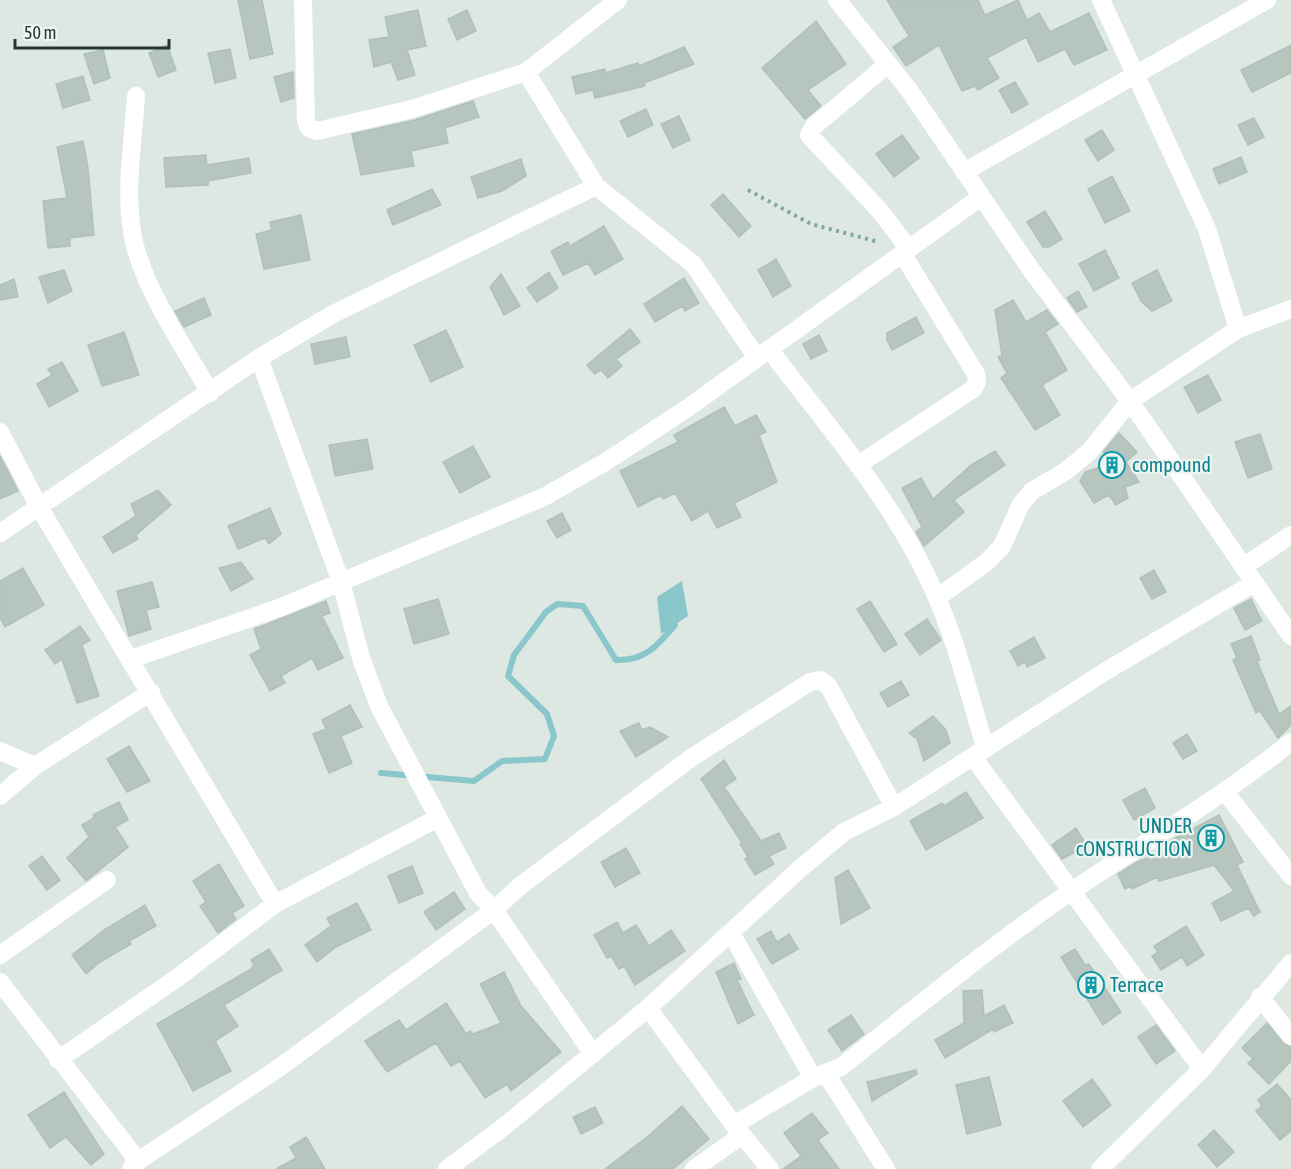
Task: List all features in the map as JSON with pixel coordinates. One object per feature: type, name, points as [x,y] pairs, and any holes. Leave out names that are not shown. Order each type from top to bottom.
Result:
[{"type":"street","points":[[303,0],[306,121],[309,128],[317,131],[412,110],[525,72],[618,0]]},
{"type":"street","points":[[837,0],[888,64],[1032,271],[1130,401],[1291,636]]},
{"type":"street","points":[[1101,0],[1207,229],[1238,329]]},
{"type":"street","points":[[964,172],[1267,0]]},
{"type":"street","points":[[858,465],[973,389],[977,382],[976,374],[880,211],[809,135],[813,126],[888,64]]},
{"type":"street","points":[[525,72],[596,186],[694,265],[763,354],[858,465],[904,532],[937,598],[979,753],[1072,891],[1202,1069]]},
{"type":"street","points":[[136,96],[130,208],[135,245],[146,277],[210,393]]},
{"type":"street","points":[[0,533],[259,358],[378,291],[596,186]]},
{"type":"street","points":[[131,659],[279,609],[544,497],[607,461],[689,407],[981,197]]},
{"type":"street","points":[[937,598],[988,561],[1002,546],[1021,504],[1032,491],[1066,471],[1089,452],[1130,401],[1238,329],[1291,309]]},
{"type":"street","points":[[259,358],[341,582],[361,658],[379,706],[436,819],[478,893],[494,910],[593,1054]]},
{"type":"street","points":[[0,432],[39,507],[275,904]]},
{"type":"street","points":[[1243,567],[1291,536]]},
{"type":"street","points":[[447,1169],[648,1008],[844,832],[894,807],[1106,671],[1254,583]]},
{"type":"street","points":[[0,982],[132,1153],[133,1166],[276,1070],[494,910],[520,886],[691,758],[810,682],[821,680],[829,687],[894,807]]},
{"type":"street","points":[[0,796],[34,766],[151,692]]},
{"type":"street","points":[[694,1169],[738,1130],[820,1076],[841,1067],[987,952],[1072,891],[1199,811],[1291,742]]},
{"type":"street","points":[[0,751],[34,766]]},
{"type":"street","points":[[1224,792],[1291,876]]},
{"type":"street","points":[[58,1059],[177,978],[275,904],[436,819]]},
{"type":"street","points":[[0,955],[108,880]]},
{"type":"street","points":[[731,933],[820,1076],[886,1169]]},
{"type":"street","points":[[1100,1169],[1202,1069],[1260,997],[1291,963]]},
{"type":"street","points":[[1260,997],[1291,1036]]},
{"type":"street","points":[[648,1008],[738,1130],[770,1169]]},
{"type":"path","points":[[748,190],[810,224],[905,251]]},
{"type":"water","points":[[682,581],[688,616],[661,634],[657,597]]},
{"type":"building","points":[[238,0],[262,0],[273,54],[250,59]]},
{"type":"building","points":[[887,0],[978,0],[985,15],[1018,0],[1027,20],[1039,13],[1050,32],[1089,13],[1107,50],[1074,65],[1065,49],[1038,62],[1026,37],[987,58],[999,78],[978,90],[975,86],[962,91],[939,45],[906,66],[893,47],[909,36]]},
{"type":"building","points":[[418,10],[426,46],[407,50],[415,75],[398,80],[391,62],[374,67],[369,40],[389,37],[385,17]]},
{"type":"building","points":[[467,10],[476,31],[457,40],[448,19]]},
{"type":"building","points":[[816,21],[846,64],[808,90],[821,106],[805,119],[762,68]]},
{"type":"building","points":[[167,45],[176,70],[158,77],[149,53]]},
{"type":"building","points":[[1291,45],[1291,73],[1252,92],[1241,70]]},
{"type":"building","points":[[684,47],[694,64],[644,83],[645,86],[595,98],[593,90],[576,94],[572,77],[605,69],[605,73],[638,63],[639,66]]},
{"type":"building","points":[[230,49],[236,78],[215,83],[208,53]]},
{"type":"building","points":[[103,50],[110,78],[94,84],[84,54]]},
{"type":"building","points":[[293,72],[294,98],[281,102],[274,77]]},
{"type":"building","points":[[83,76],[90,100],[63,108],[56,84]]},
{"type":"building","points":[[1015,82],[1028,104],[1012,113],[999,90]]},
{"type":"building","points":[[473,101],[479,117],[445,128],[448,143],[411,151],[414,166],[361,175],[352,134],[415,120]]},
{"type":"building","points":[[646,109],[653,125],[628,137],[620,121]]},
{"type":"building","points":[[679,116],[690,140],[673,148],[661,124]]},
{"type":"building","points":[[1254,118],[1264,137],[1248,145],[1238,125]]},
{"type":"building","points":[[1102,130],[1114,150],[1098,161],[1085,140]]},
{"type":"building","points":[[902,135],[919,158],[894,177],[876,154]]},
{"type":"building","points":[[83,141],[88,168],[94,235],[70,238],[70,246],[48,248],[43,201],[67,198],[57,147]]},
{"type":"building","points":[[206,155],[207,165],[249,158],[251,173],[208,181],[208,185],[166,187],[164,158]]},
{"type":"building","points":[[1241,157],[1247,172],[1219,184],[1213,169]]},
{"type":"building","points":[[521,159],[526,176],[502,191],[478,198],[471,177]]},
{"type":"building","points":[[1112,176],[1130,211],[1105,223],[1088,189]]},
{"type":"building","points":[[432,189],[441,205],[393,225],[387,210]]},
{"type":"building","points":[[723,194],[751,226],[739,237],[711,205]]},
{"type":"building","points":[[1045,211],[1062,239],[1049,247],[1043,247],[1027,222]]},
{"type":"building","points":[[301,215],[310,260],[264,269],[256,234],[272,230],[270,222]]},
{"type":"building","points":[[604,226],[623,259],[595,275],[588,263],[563,275],[551,251],[568,242],[570,246]]},
{"type":"building","points":[[1105,250],[1119,278],[1094,291],[1079,264]]},
{"type":"building","points":[[776,259],[791,286],[773,297],[758,270]]},
{"type":"building","points":[[64,270],[72,291],[48,303],[39,277]]},
{"type":"building","points":[[1157,270],[1172,301],[1152,311],[1141,301],[1132,283]]},
{"type":"building","points":[[549,272],[558,288],[537,302],[527,288]]},
{"type":"building","points":[[501,274],[520,306],[504,315],[490,287]]},
{"type":"building","points":[[684,278],[699,303],[685,311],[682,306],[655,322],[644,304]]},
{"type":"building","points":[[14,279],[18,297],[0,300],[0,285]]},
{"type":"building","points":[[1078,291],[1087,307],[1077,312],[1067,298]]},
{"type":"building","points":[[204,298],[211,315],[184,327],[175,311]]},
{"type":"building","points":[[1013,300],[1026,322],[1047,310],[1058,324],[1045,332],[1067,370],[1042,385],[1060,415],[1035,430],[1001,378],[1007,373],[998,357],[1002,356],[995,310]]},
{"type":"building","points":[[916,317],[924,333],[892,350],[887,340],[887,333]]},
{"type":"building","points":[[630,329],[640,342],[616,359],[622,366],[608,378],[601,370],[595,374],[587,365]]},
{"type":"building","points":[[446,330],[463,367],[431,382],[414,345]]},
{"type":"building","points":[[124,332],[139,375],[102,386],[88,345]]},
{"type":"building","points":[[819,335],[827,351],[811,359],[803,344]]},
{"type":"building","points":[[346,337],[350,357],[315,364],[311,344]]},
{"type":"building","points":[[62,362],[78,391],[49,407],[37,384],[52,375],[48,369]]},
{"type":"building","points":[[1208,375],[1221,400],[1198,413],[1184,387]]},
{"type":"building","points":[[724,407],[735,426],[756,415],[766,432],[759,435],[777,482],[734,503],[741,517],[717,528],[708,511],[692,521],[675,493],[663,499],[661,495],[638,507],[620,471],[678,442],[674,435]]},
{"type":"building","name":"compound","points":[[1119,433],[1137,452],[1126,462],[1139,482],[1125,487],[1128,498],[1116,505],[1109,495],[1094,503],[1080,481],[1085,472],[1120,460],[1103,452]]},
{"type":"building","points":[[1260,434],[1272,469],[1248,478],[1235,442]]},
{"type":"building","points":[[367,439],[373,469],[335,476],[329,445]]},
{"type":"building","points":[[473,446],[490,477],[460,493],[443,462]]},
{"type":"building","points":[[995,451],[1005,465],[954,500],[964,512],[924,546],[916,532],[922,527],[902,488],[921,478],[933,499],[971,465]]},
{"type":"building","points":[[0,456],[18,491],[0,499]]},
{"type":"building","points":[[158,490],[171,505],[136,535],[138,539],[113,553],[103,537],[136,516],[131,504]]},
{"type":"building","points":[[270,508],[281,534],[269,544],[265,538],[238,549],[228,526]]},
{"type":"building","points":[[562,513],[571,530],[557,538],[547,521]]},
{"type":"building","points":[[241,562],[253,579],[231,591],[219,568]]},
{"type":"building","points":[[23,568],[44,605],[5,627],[0,618],[0,581]]},
{"type":"building","points":[[1154,570],[1166,592],[1152,599],[1140,578]]},
{"type":"building","points":[[152,582],[159,607],[146,610],[151,629],[129,636],[117,591]]},
{"type":"building","points":[[438,599],[449,634],[414,644],[404,609]]},
{"type":"building","points":[[1251,599],[1262,621],[1245,630],[1234,608]]},
{"type":"building","points":[[326,601],[330,613],[322,616],[343,658],[318,670],[312,658],[281,676],[285,683],[270,691],[250,655],[261,649],[254,629]]},
{"type":"building","points":[[870,601],[897,644],[884,652],[857,609]]},
{"type":"building","points":[[927,619],[941,640],[920,655],[905,634]]},
{"type":"building","points":[[80,626],[90,640],[82,645],[99,696],[77,703],[62,659],[55,664],[45,650]]},
{"type":"building","points":[[1251,636],[1260,660],[1257,661],[1279,714],[1291,706],[1291,725],[1278,738],[1260,711],[1256,713],[1233,660],[1237,658],[1231,644]]},
{"type":"building","points":[[1034,637],[1045,658],[1027,667],[1025,662],[1018,666],[1010,651]]},
{"type":"building","points":[[901,681],[909,695],[888,707],[880,693]]},
{"type":"building","points":[[350,705],[362,727],[341,736],[352,763],[329,773],[313,734],[326,729],[322,720]]},
{"type":"building","points":[[933,716],[946,730],[950,743],[924,761],[917,739],[909,733]]},
{"type":"building","points":[[639,723],[642,730],[650,727],[668,737],[636,757],[620,731]]},
{"type":"building","points":[[1187,734],[1197,751],[1183,759],[1173,743]]},
{"type":"building","points":[[129,746],[150,781],[127,792],[107,759]]},
{"type":"building","points":[[724,760],[736,779],[724,787],[761,841],[779,833],[786,848],[769,856],[774,864],[755,875],[745,859],[748,857],[740,844],[742,843],[701,779]]},
{"type":"building","points":[[1145,788],[1155,808],[1134,820],[1123,800]]},
{"type":"building","points":[[966,792],[983,818],[926,850],[910,821],[942,803],[944,806]]},
{"type":"building","points":[[119,802],[128,820],[115,827],[128,847],[86,881],[67,858],[89,837],[82,825],[94,818],[93,815]]},
{"type":"building","points":[[1219,815],[1243,862],[1237,865],[1260,912],[1254,916],[1248,908],[1221,921],[1212,903],[1234,891],[1214,865],[1159,881],[1157,877],[1132,889],[1131,886],[1125,889],[1118,874],[1137,862],[1170,849],[1168,842]]},
{"type":"building","points":[[1076,828],[1087,846],[1062,859],[1052,845]]},
{"type":"building","points":[[626,848],[640,873],[615,887],[601,862]]},
{"type":"building","points":[[42,856],[60,880],[47,890],[29,866]]},
{"type":"building","points":[[219,864],[244,906],[232,913],[236,919],[218,933],[200,906],[206,902],[193,881]]},
{"type":"building","points":[[412,866],[423,893],[399,903],[388,876]]},
{"type":"building","points":[[848,870],[870,908],[841,924],[835,878]]},
{"type":"building","points":[[454,892],[465,909],[436,930],[424,912]]},
{"type":"building","points":[[357,903],[371,930],[336,947],[317,962],[305,945],[331,926],[327,918]]},
{"type":"building","points":[[145,905],[156,926],[129,941],[131,944],[100,962],[86,974],[72,955],[104,930]]},
{"type":"building","points":[[617,922],[623,933],[636,925],[649,946],[671,930],[685,951],[635,985],[624,966],[619,969],[611,956],[607,958],[594,935]]},
{"type":"building","points":[[1186,926],[1204,955],[1187,966],[1182,957],[1161,970],[1152,956],[1158,952],[1154,946]]},
{"type":"building","points":[[771,931],[777,942],[789,934],[798,949],[772,964],[757,939]]},
{"type":"building","points":[[269,949],[282,970],[224,1005],[238,1026],[215,1041],[231,1071],[193,1091],[157,1024],[251,969],[254,965],[251,960]]},
{"type":"building","name":"Terrace","points":[[1075,949],[1085,965],[1089,964],[1121,1012],[1103,1025],[1061,957]]},
{"type":"building","points":[[734,963],[741,979],[737,980],[754,1015],[738,1024],[716,972]]},
{"type":"building","points":[[504,972],[521,1006],[561,1052],[511,1091],[507,1084],[485,1098],[460,1061],[451,1066],[436,1043],[387,1072],[365,1041],[399,1020],[406,1030],[446,1003],[466,1034],[470,1031],[473,1034],[501,1023],[480,984]]},
{"type":"building","points":[[982,990],[984,1016],[1004,1005],[1013,1023],[994,1032],[993,1029],[945,1058],[935,1040],[964,1023],[963,991]]},
{"type":"building","points":[[851,1015],[864,1034],[842,1051],[828,1030]]},
{"type":"building","points":[[1267,1023],[1283,1043],[1291,1047],[1291,1061],[1269,1084],[1248,1063],[1253,1059],[1242,1048]]},
{"type":"building","points":[[1156,1025],[1175,1051],[1156,1064],[1138,1037]]},
{"type":"building","points":[[916,1070],[917,1074],[872,1101],[867,1082]]},
{"type":"building","points":[[989,1077],[1001,1125],[967,1134],[956,1085]]},
{"type":"building","points":[[1092,1079],[1111,1105],[1083,1127],[1063,1101]]},
{"type":"building","points":[[1277,1084],[1291,1100],[1291,1131],[1280,1140],[1256,1111],[1262,1106],[1258,1100]]},
{"type":"building","points":[[64,1092],[104,1154],[91,1165],[66,1137],[50,1148],[28,1115]]},
{"type":"building","points":[[682,1106],[709,1139],[673,1169],[605,1169],[647,1137]]},
{"type":"building","points":[[595,1107],[603,1123],[581,1134],[573,1117]]},
{"type":"building","points":[[812,1113],[828,1133],[818,1140],[839,1169],[783,1169],[801,1156],[784,1133]]},
{"type":"building","points":[[1214,1130],[1234,1152],[1217,1167],[1198,1145]]},
{"type":"building","points":[[306,1137],[325,1169],[276,1169],[296,1158],[290,1147]]},
{"type":"waterway","points":[[381,773],[474,781],[502,761],[545,759],[554,736],[547,714],[508,676],[514,655],[546,612],[557,604],[583,606],[616,660],[635,658],[650,651],[675,625]]},
{"type":"place","name":"compound","points":[[1112,465]]},
{"type":"place","name":"UNDER cONSTRUCTION","points":[[1211,838]]},
{"type":"place","name":"Terrace","points":[[1091,985]]}]
